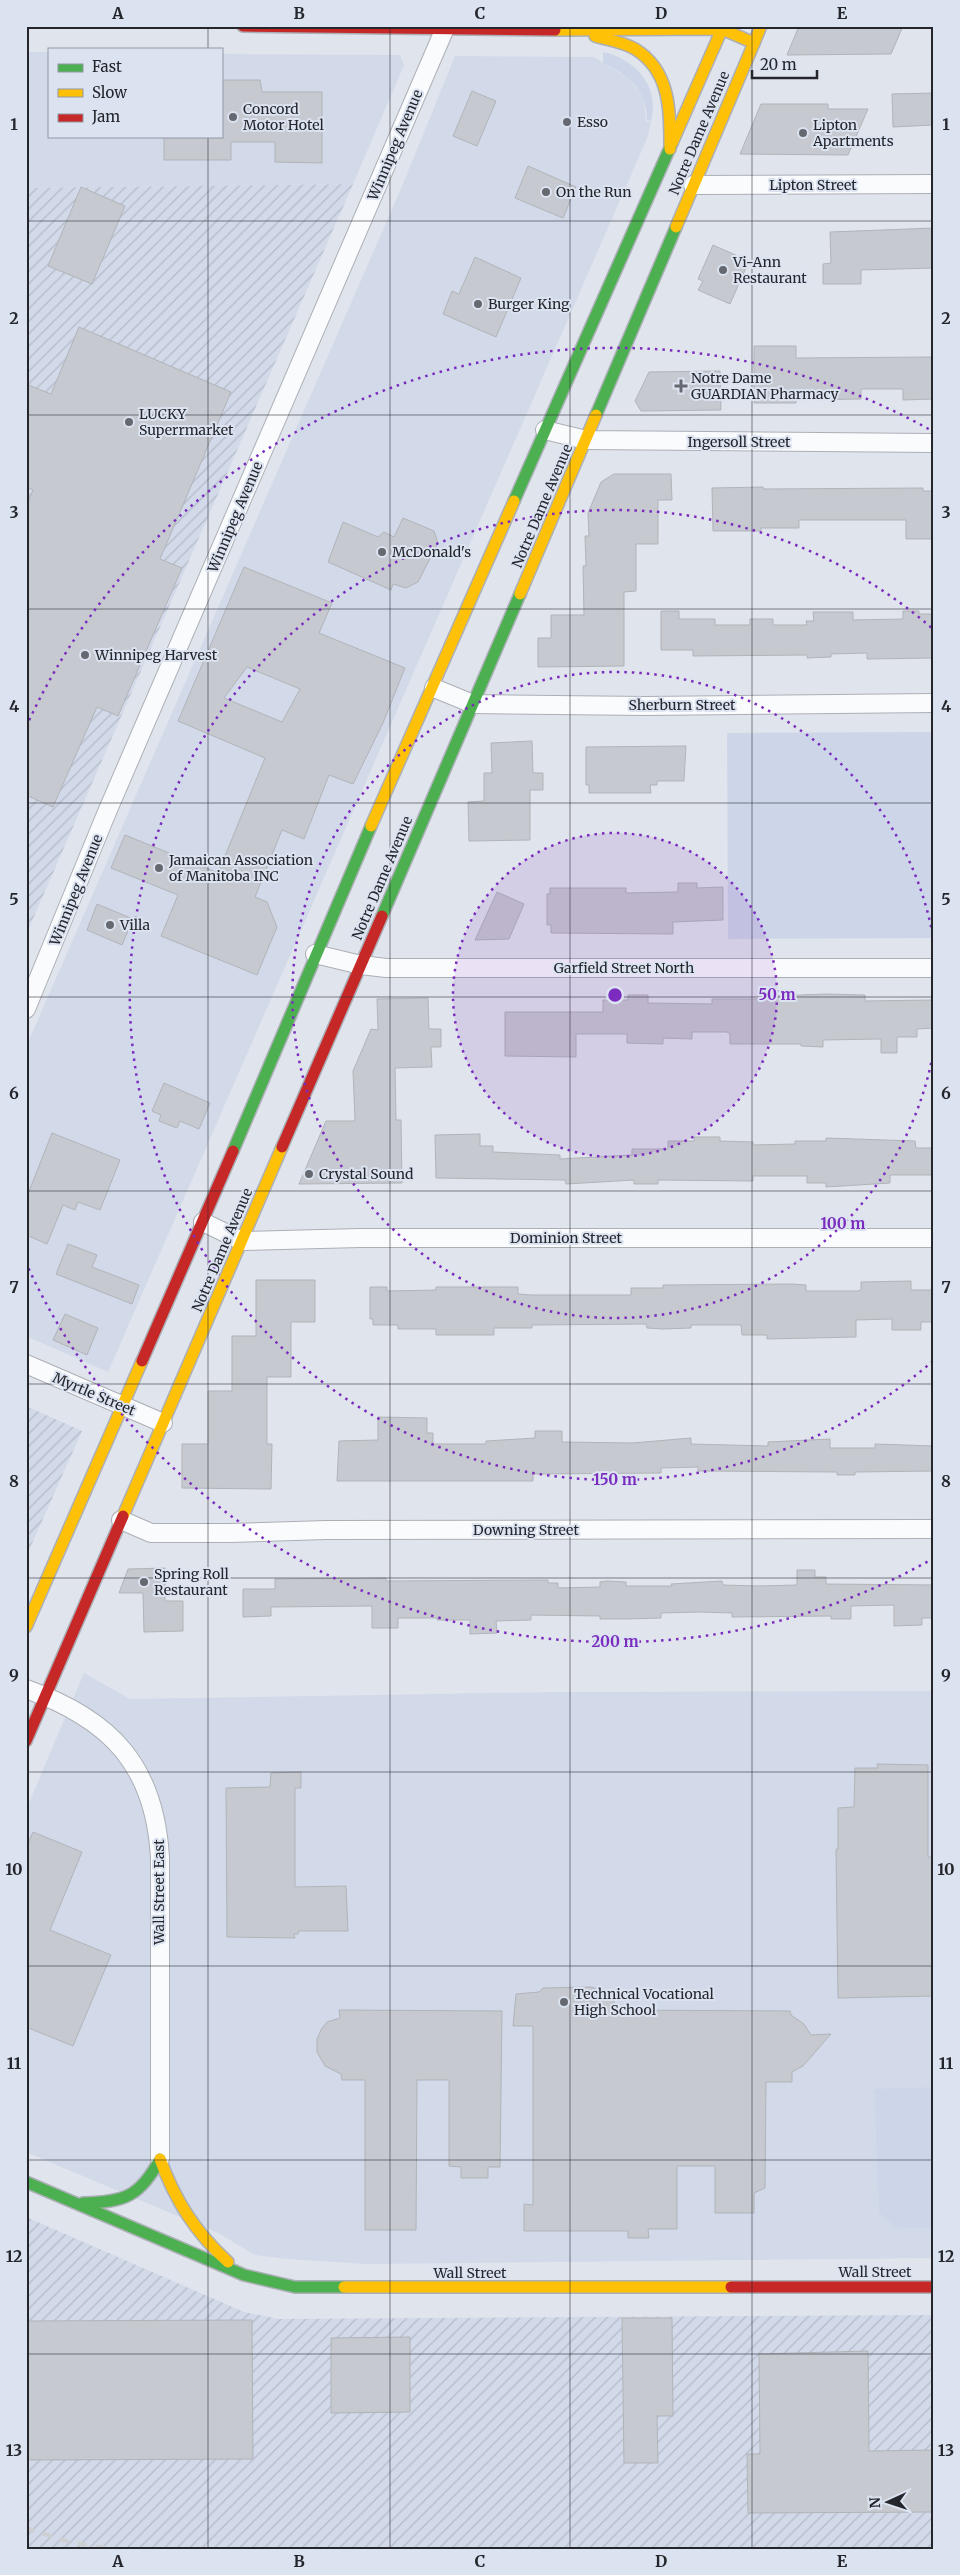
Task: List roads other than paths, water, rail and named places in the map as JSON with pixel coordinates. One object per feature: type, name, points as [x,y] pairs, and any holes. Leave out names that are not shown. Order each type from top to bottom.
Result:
[{"type":"main road","points":[[243,26],[446,28],[723,27],[754,43]]},
{"type":"main road","name":"Notre Dame Avenue","points":[[26,1741],[473,704],[761,26]]},
{"type":"main road","name":"Notre Dame Avenue","points":[[26,1627],[203,1222],[315,954],[434,688],[723,27]]},
{"type":"main road","points":[[570,28],[636,50],[659,71],[669,99],[670,149]]},
{"type":"main road","points":[[76,2203],[117,2202],[124,2200],[149,2180],[160,2160]]},
{"type":"main road","points":[[160,2160],[173,2194],[189,2222],[207,2244],[244,2275]]},
{"type":"main road","name":"Wall Street","points":[[26,2182],[244,2275],[276,2285],[320,2288],[934,2287]]},
{"type":"street","name":"Winnipeg Avenue","points":[[26,1010],[111,804],[446,28]]},
{"type":"street","name":"Lipton Street","points":[[692,185],[934,184]]},
{"type":"street","name":"Ingersoll Street","points":[[546,430],[586,440],[934,443]]},
{"type":"street","name":"Sherburn Street","points":[[434,688],[473,704],[646,706],[934,703]]},
{"type":"street","name":"Garfield Street North","points":[[315,954],[361,965],[406,968],[934,968]]},
{"type":"street","name":"Dominion Street","points":[[203,1222],[242,1241],[387,1238],[934,1238]]},
{"type":"street","name":"Myrtle Street","points":[[26,1364],[122,1407],[163,1423]]},
{"type":"street","name":"Downing Street","points":[[121,1520],[150,1533],[326,1530],[934,1530]]},
{"type":"street","name":"Wall Street East","points":[[26,1689],[46,1696],[81,1714],[113,1738],[137,1768],[153,1807],[159,1832],[160,1858],[160,2160]]},
{"type":"railway","points":[[26,2528],[69,2542],[112,2549]]},
{"type":"place","name":"Concord Motor Hotel","points":[[233,117]]},
{"type":"place","name":"Esso","points":[[567,122]]},
{"type":"place","name":"Lipton Apartments","points":[[803,133]]},
{"type":"place","name":"On the Run","points":[[546,192]]},
{"type":"place","name":"Vi-Ann Restaurant","points":[[723,270]]},
{"type":"place","name":"Burger King","points":[[478,304]]},
{"type":"place","name":"Notre Dame GUARDIAN Pharmacy","points":[[681,386]]},
{"type":"place","name":"LUCKY Superrmarket","points":[[129,422]]},
{"type":"place","name":"McDonald's","points":[[382,552]]},
{"type":"place","name":"Winnipeg Harvest","points":[[85,655]]},
{"type":"place","name":"Jamaican Association of Manitoba INC","points":[[159,868]]},
{"type":"place","name":"Villa","points":[[110,925]]},
{"type":"place","name":"Crystal Sound","points":[[309,1174]]},
{"type":"place","name":"Spring Roll Restaurant","points":[[144,1582]]},
{"type":"place","name":"Technical Vocational High School","points":[[564,2002]]}]
